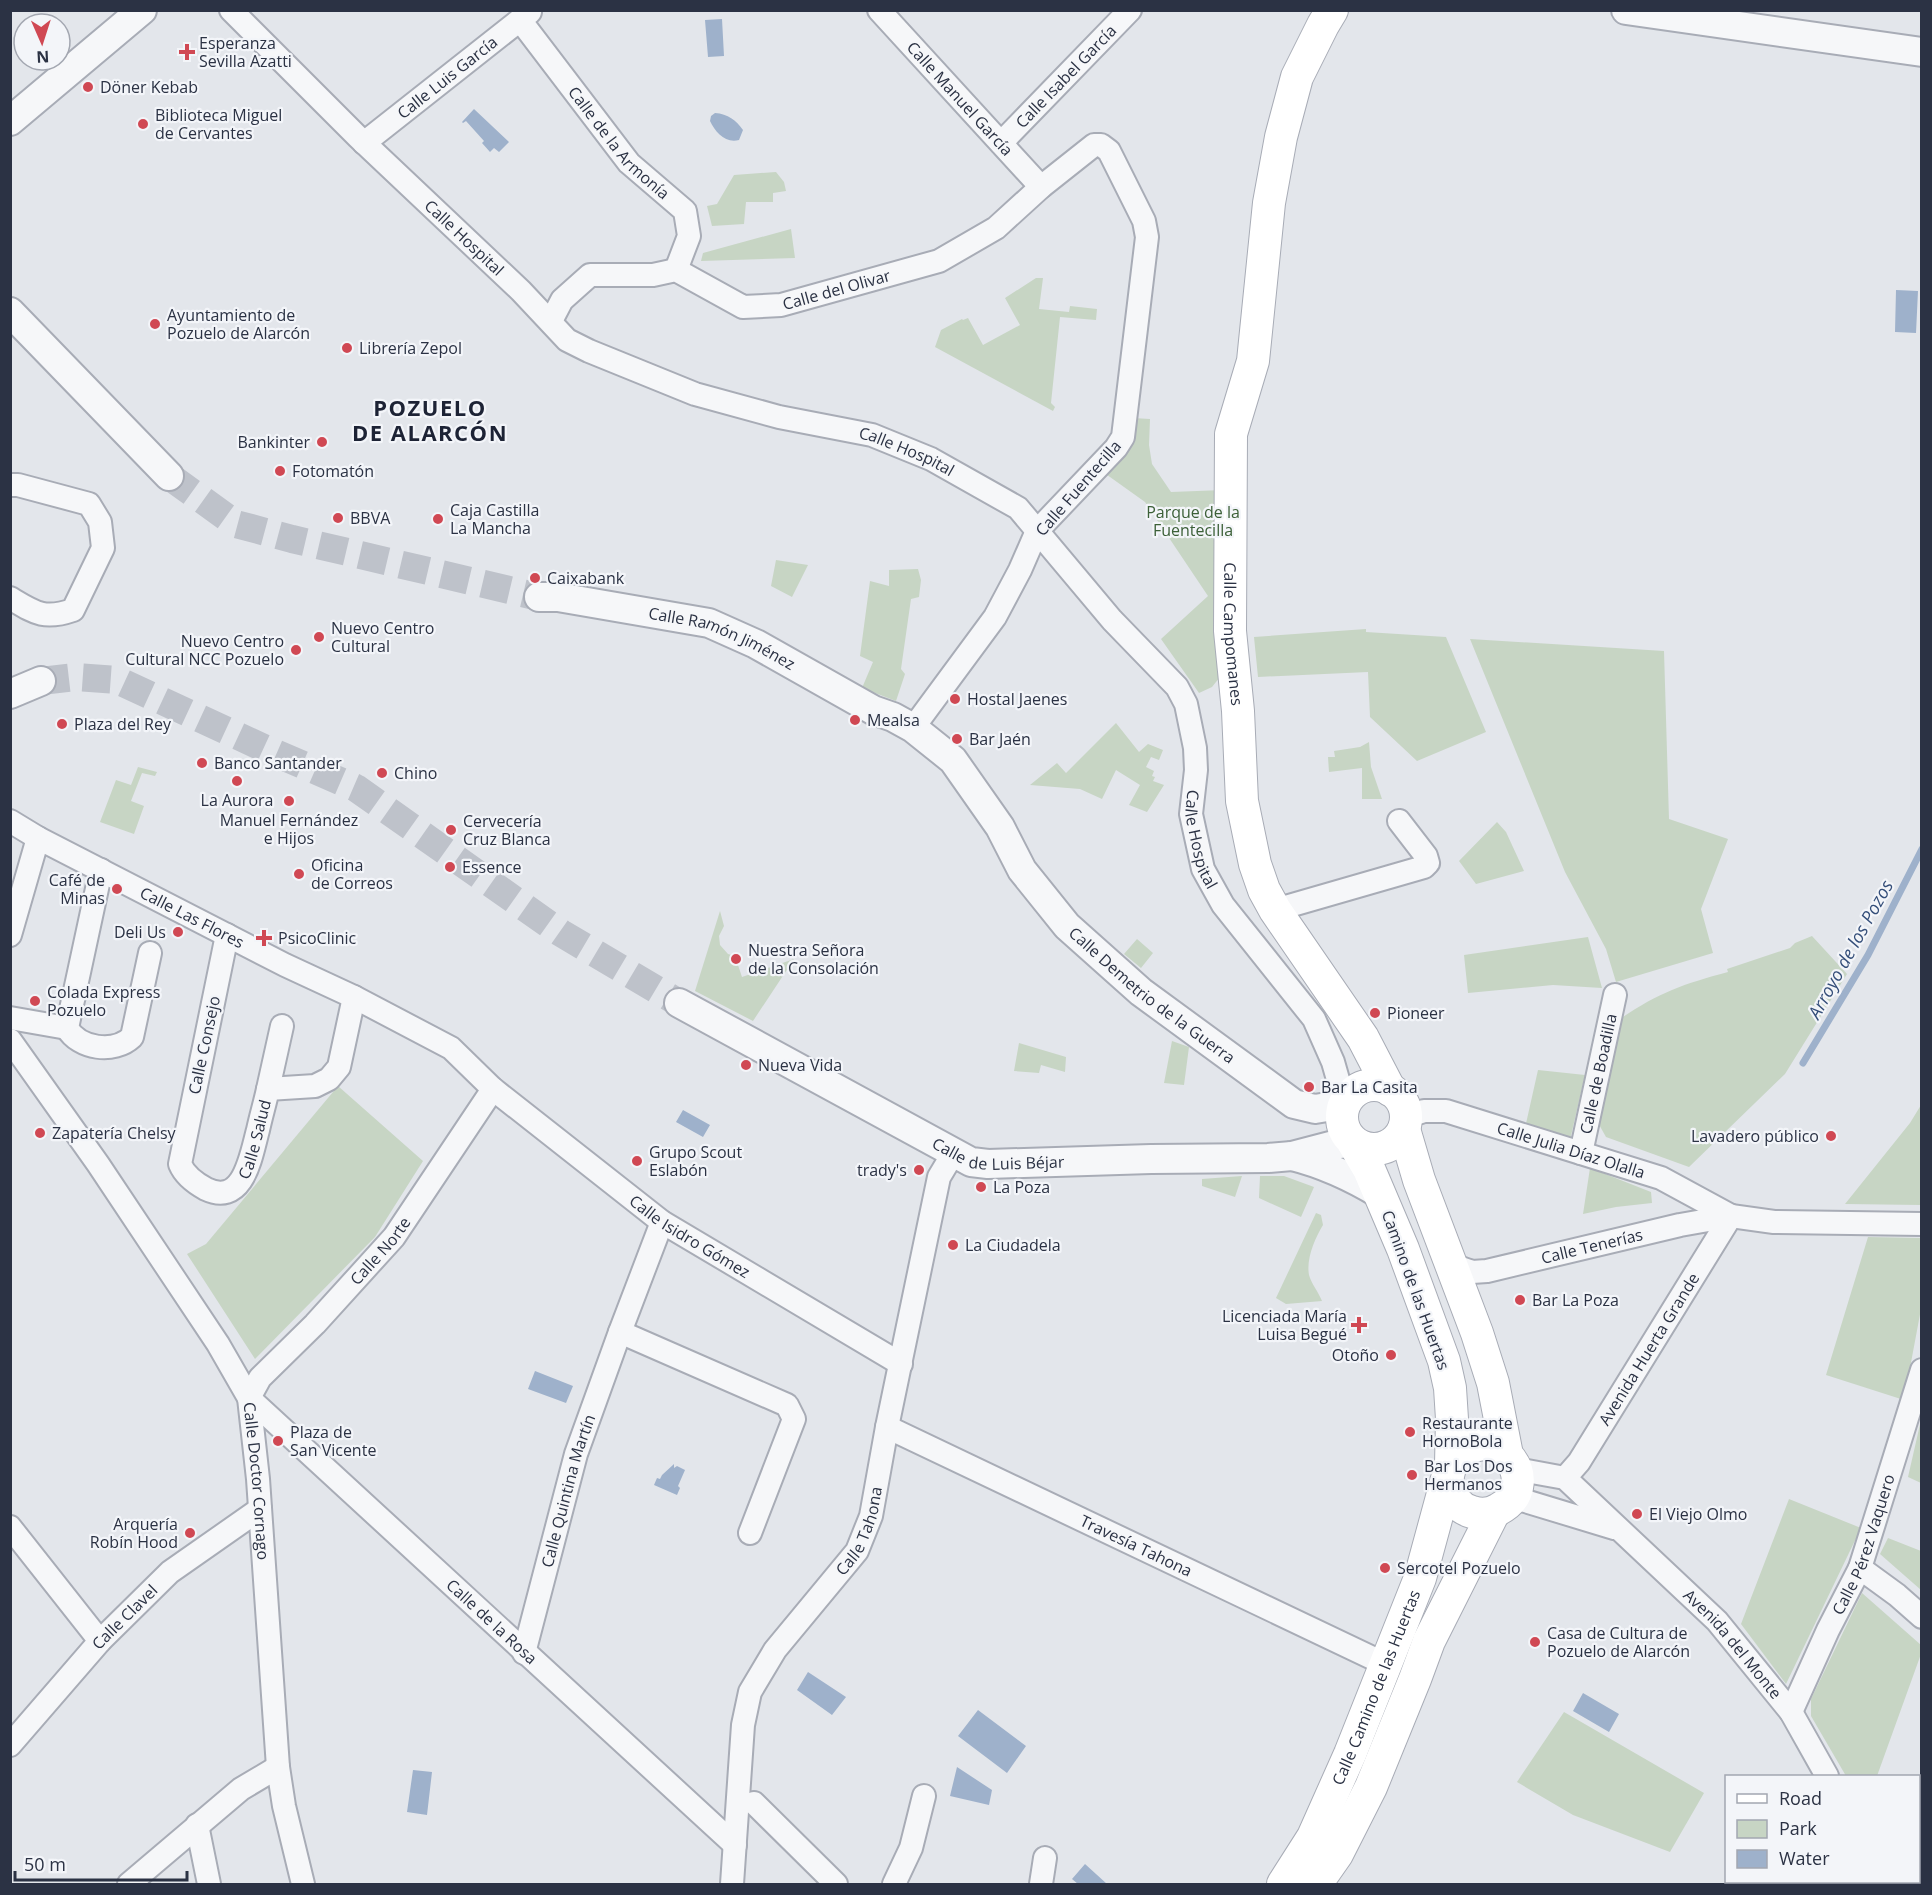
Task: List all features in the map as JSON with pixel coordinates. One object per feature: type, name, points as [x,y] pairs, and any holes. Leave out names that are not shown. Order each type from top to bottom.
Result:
[{"type":"main road","name":"Calle Campomanes","points":[[1332,10],[1297,77],[1281,137],[1269,203],[1253,361],[1231,434],[1230,631],[1238,711],[1242,801],[1255,864],[1264,890],[1275,910],[1363,1038],[1390,1090]]},
{"type":"main road","points":[[1405,1123],[1399,1138],[1385,1148],[1370,1149],[1353,1142],[1346,1132],[1343,1122],[1345,1104],[1354,1093],[1363,1088],[1376,1086],[1390,1090],[1401,1100],[1419,1180],[1477,1333],[1493,1383],[1507,1483],[1484,1514],[1463,1508],[1450,1492],[1450,1473],[1458,1455],[1466,1448],[1477,1445],[1498,1448],[1507,1483]]},
{"type":"main road","name":"Camino de las Huertas","points":[[1353,1142],[1380,1194],[1444,1361],[1450,1388],[1452,1419],[1450,1473]]},
{"type":"main road","name":"Calle Camino de las Huertas","points":[[1283,1884],[1314,1837],[1350,1754],[1420,1578],[1450,1473]]},
{"type":"main road","name":"Calle Camino de las Huertas","points":[[1316,1884],[1337,1854],[1371,1787],[1429,1641],[1507,1483]]},
{"type":"street","points":[[10,135],[18,115],[142,10]]},
{"type":"street","name":"Calle Hospital","points":[[231,10],[567,340],[695,394],[779,417],[872,435],[931,459],[1018,508],[1112,620],[1177,687],[1186,704],[1195,748],[1195,779],[1191,814],[1203,869],[1223,905],[1314,1019],[1335,1069],[1345,1104]]},
{"type":"street","name":"Calle Manuel García","points":[[879,10],[1041,187]]},
{"type":"street","name":"Calle Isabel García","points":[[1001,143],[1130,10]]},
{"type":"street","points":[[1626,10],[1922,52]]},
{"type":"street","name":"Calle Luis García","points":[[364,143],[525,15]]},
{"type":"street","name":"Calle de la Armonía","points":[[525,15],[629,163],[685,211],[689,236],[676,270]]},
{"type":"street","name":"Calle del Olivar","points":[[676,270],[743,307],[781,305],[939,261],[996,228],[1041,187],[1094,145],[1101,145],[1109,151]]},
{"type":"street","name":"Calle Fuentecilla","points":[[903,722],[995,617],[1020,570],[1037,531],[1124,437],[1147,237],[1144,221],[1109,151]]},
{"type":"street","points":[[550,321],[562,300],[590,275],[653,274],[676,270]]},
{"type":"street","points":[[10,312],[169,476]]},
{"type":"street","points":[[10,485],[18,485],[89,504],[100,522],[104,548],[73,610],[60,614],[40,615],[10,598]]},
{"type":"street","name":"Calle Ramón Jiménez","points":[[539,597],[558,597],[710,623],[756,644],[873,710],[903,722],[953,760],[1000,827]]},
{"type":"street","points":[[10,694],[41,681]]},
{"type":"street","name":"Calle Las Flores","points":[[10,821],[38,838],[451,1048],[493,1089]]},
{"type":"street","points":[[1275,910],[1424,867],[1428,863],[1426,856],[1399,821]]},
{"type":"street","name":"Calle Demetrio de la Guerra","points":[[1000,827],[1022,870],[1067,926],[1141,992],[1294,1104],[1315,1109],[1345,1104]]},
{"type":"street","points":[[10,935],[38,838]]},
{"type":"street","points":[[101,870],[67,1028],[73,1038],[84,1044],[114,1047],[126,1043],[132,1037],[150,954]]},
{"type":"street","name":"Calle Consejo","points":[[181,1154],[227,935]]},
{"type":"street","name":"Calle de Boadilla","points":[[1581,1153],[1615,995]]},
{"type":"street","name":"Calle Salud","points":[[181,1154],[180,1164],[183,1173],[199,1185],[224,1193],[235,1188],[243,1179],[250,1159],[268,1089],[315,1086],[329,1079],[339,1067],[354,997]]},
{"type":"street","name":"Calle de Luis Béjar","points":[[679,1003],[956,1156],[971,1162],[988,1164],[1292,1156],[1334,1144],[1353,1142]]},
{"type":"street","points":[[10,1018],[67,1028]]},
{"type":"street","points":[[268,1089],[282,1026]]},
{"type":"street","name":"Calle Doctor Cornago","points":[[10,1040],[98,1164],[218,1344],[249,1398],[260,1509],[278,1767],[284,1806],[303,1884]]},
{"type":"street","name":"Calle Isidro Gómez","points":[[493,1089],[662,1222],[901,1364]]},
{"type":"street","name":"Calle Norte","points":[[249,1398],[260,1378],[315,1324],[394,1237],[493,1089]]},
{"type":"street","name":"Calle Julia Díaz Olalla","points":[[1405,1123],[1424,1111],[1446,1111],[1661,1179],[1731,1216]]},
{"type":"street","name":"Calle Tahona","points":[[732,1884],[743,1725],[750,1692],[775,1650],[856,1551],[872,1516],[887,1427],[939,1177],[943,1168],[956,1156]]},
{"type":"street","points":[[1292,1156],[1336,1170],[1380,1194]]},
{"type":"street","points":[[1731,1216],[1774,1222],[1922,1224]]},
{"type":"street","name":"Calle Tenerías","points":[[1452,1265],[1472,1272],[1487,1271],[1680,1225],[1731,1216]]},
{"type":"street","name":"Avenida Huerta Grande","points":[[1565,1478],[1579,1462],[1731,1216]]},
{"type":"street","name":"Calle Quintina Martín","points":[[524,1653],[576,1454],[662,1222]]},
{"type":"street","points":[[620,1332],[788,1405],[794,1419],[750,1533]]},
{"type":"street","name":"Calle Pérez Vaquero","points":[[1791,1712],[1828,1630],[1860,1568],[1922,1370]]},
{"type":"street","name":"Calle de la Rosa","points":[[249,1398],[735,1845]]},
{"type":"street","name":"Travesía Tahona","points":[[887,1427],[1385,1664]]},
{"type":"street","points":[[1507,1483],[1565,1478]]},
{"type":"street","name":"Avenida del Monte","points":[[1565,1478],[1717,1621],[1791,1712],[1826,1775]]},
{"type":"street","name":"Avenida del Monte","points":[[1507,1483],[1617,1528]]},
{"type":"street","name":"Calle Clavel","points":[[10,1745],[100,1641],[170,1572],[260,1509]]},
{"type":"street","points":[[10,1527],[100,1641]]},
{"type":"street","points":[[1860,1568],[1922,1617]]},
{"type":"street","points":[[129,1884],[241,1789],[278,1767]]},
{"type":"street","points":[[894,1884],[911,1848],[924,1796]]},
{"type":"street","points":[[754,1803],[836,1884]]},
{"type":"street","points":[[197,1825],[209,1884]]},
{"type":"street","points":[[1041,1884],[1045,1858]]},
{"type":"green space","points":[[776,172],[784,182],[786,191],[773,193],[773,202],[746,202],[744,224],[712,226],[707,206],[717,204],[734,175]]},
{"type":"green space","points":[[791,229],[795,258],[701,261],[703,253]]},
{"type":"green space","points":[[1036,278],[1043,278],[1039,309],[1069,312],[1070,306],[1097,309],[1096,320],[1060,317],[1051,403],[1055,407],[1053,411],[935,347],[941,330],[962,319],[968,318],[983,345],[1020,325],[1005,298]]},
{"type":"green space","name":"Parque de la Fuentecilla","points":[[1133,418],[1150,419],[1149,445],[1152,464],[1171,492],[1223,490],[1224,672],[1212,687],[1199,693],[1161,639],[1208,596],[1145,502],[1103,472]]},
{"type":"green space","points":[[776,560],[808,565],[792,597],[771,586]]},
{"type":"green space","points":[[918,569],[921,580],[919,597],[911,599],[901,669],[905,674],[896,701],[862,688],[873,662],[860,656],[870,581],[889,586],[889,570]]},
{"type":"green space","points":[[1366,629],[1366,632],[1446,637],[1486,732],[1417,761],[1370,717],[1368,672],[1258,677],[1254,637]]},
{"type":"green space","points":[[1470,639],[1664,651],[1669,819],[1728,839],[1701,909],[1713,953],[1616,982],[1606,949],[1565,872]]},
{"type":"green space","points":[[1116,723],[1139,752],[1148,744],[1163,750],[1159,760],[1151,757],[1146,767],[1154,771],[1153,781],[1164,785],[1147,812],[1129,805],[1140,785],[1116,770],[1102,799],[1080,789],[1030,785],[1057,763],[1066,773]]},
{"type":"green space","points":[[1369,742],[1371,767],[1382,799],[1362,799],[1362,768],[1329,772],[1328,757],[1335,757],[1334,751],[1360,747]]},
{"type":"green space","points":[[138,767],[157,772],[155,776],[142,773],[131,801],[144,806],[134,834],[100,822],[116,780],[131,785]]},
{"type":"green space","points":[[1497,822],[1506,832],[1524,871],[1476,884],[1459,861]]},
{"type":"green space","points":[[720,911],[724,926],[719,936],[720,945],[728,954],[735,956],[742,977],[794,959],[753,1021],[695,991]]},
{"type":"green space","points":[[1812,936],[1847,974],[1785,1074],[1689,1167],[1606,1137],[1597,1121],[1620,1019],[1671,990],[1728,972],[1727,969],[1790,948],[1795,943]]},
{"type":"green space","points":[[1588,937],[1602,988],[1553,985],[1468,993],[1464,955]]},
{"type":"green space","points":[[1137,939],[1153,953],[1141,968],[1124,954]]},
{"type":"green space","points":[[1172,1041],[1189,1047],[1184,1085],[1164,1083]]},
{"type":"green space","points":[[1019,1043],[1066,1057],[1065,1072],[1041,1065],[1039,1073],[1014,1071]]},
{"type":"green space","points":[[1538,1070],[1585,1075],[1570,1140],[1525,1128]]},
{"type":"green space","points":[[338,1086],[423,1161],[375,1237],[255,1359],[187,1254],[206,1244]]},
{"type":"green space","points":[[1921,1105],[1921,1205],[1845,1204],[1910,1123]]},
{"type":"green space","points":[[1590,1168],[1651,1192],[1652,1203],[1583,1214]]},
{"type":"green space","points":[[1242,1176],[1235,1197],[1202,1186],[1202,1179]]},
{"type":"green space","points":[[1260,1176],[1284,1176],[1314,1187],[1301,1217],[1259,1198]]},
{"type":"green space","points":[[1316,1213],[1321,1215],[1323,1225],[1312,1249],[1308,1269],[1322,1301],[1286,1304],[1276,1298]]},
{"type":"green space","points":[[1868,1237],[1921,1238],[1921,1309],[1904,1400],[1826,1375]]},
{"type":"green space","points":[[1921,1420],[1922,1483],[1908,1477]]},
{"type":"green space","points":[[1789,1499],[1861,1528],[1786,1684],[1741,1624]]},
{"type":"green space","points":[[1888,1538],[1921,1551],[1921,1590],[1880,1554]]},
{"type":"green space","points":[[1862,1593],[1921,1645],[1921,1654],[1877,1775],[1845,1775],[1811,1716],[1811,1699]]},
{"type":"green space","points":[[1564,1712],[1704,1793],[1670,1852],[1573,1815],[1517,1782]]},
{"type":"water","points":[[722,19],[724,56],[708,57],[705,20]]},
{"type":"water","points":[[474,109],[509,142],[499,152],[494,148],[490,152],[482,143],[484,141],[466,121],[462,122]]},
{"type":"water","points":[[715,113],[728,116],[738,123],[743,130],[739,140],[725,139],[718,133],[710,121],[711,116]]},
{"type":"water","points":[[1896,290],[1918,291],[1916,333],[1895,332]]},
{"type":"water","points":[[683,1110],[710,1125],[703,1137],[676,1122]]},
{"type":"water","points":[[535,1371],[573,1386],[566,1403],[528,1389]]},
{"type":"water","points":[[674,1464],[674,1468],[677,1466],[685,1470],[677,1495],[654,1485],[657,1478],[660,1479]]},
{"type":"water","points":[[808,1672],[846,1697],[832,1715],[797,1690]]},
{"type":"water","points":[[1583,1693],[1619,1714],[1609,1732],[1573,1711]]},
{"type":"water","points":[[978,1710],[1026,1746],[1007,1773],[958,1736]]},
{"type":"water","points":[[957,1767],[992,1790],[989,1805],[950,1796]]},
{"type":"water","points":[[413,1770],[432,1772],[427,1815],[407,1812]]},
{"type":"water","points":[[1085,1864],[1107,1884],[1078,1884],[1072,1879]]},
{"type":"waterway","name":"Arroyo de los Pozos","points":[[1803,1063],[1868,955],[1922,849]]},
{"type":"tunnel","points":[[169,476],[236,524],[539,597]]},
{"type":"tunnel","points":[[41,681],[75,677],[117,680],[356,788],[561,933],[679,1003]]},
{"type":"place","name":"Esperanza Sevilla Azatti","points":[[187,52]]},
{"type":"place","name":"Döner Kebab","points":[[88,87]]},
{"type":"place","name":"Biblioteca Miguel de Cervantes","points":[[143,124]]},
{"type":"place","name":"Ayuntamiento de Pozuelo de Alarcón","points":[[155,324]]},
{"type":"place","name":"Librería Zepol","points":[[347,348]]},
{"type":"place","name":"Bankinter","points":[[322,442]]},
{"type":"place","name":"Fotomatón","points":[[280,471]]},
{"type":"place","name":"BBVA","points":[[338,518]]},
{"type":"place","name":"Caja Castilla La Mancha","points":[[438,519]]},
{"type":"place","name":"Caixabank","points":[[535,578]]},
{"type":"place","name":"Nuevo Centro Cultural","points":[[319,637]]},
{"type":"place","name":"Nuevo Centro Cultural NCC Pozuelo","points":[[296,650]]},
{"type":"place","name":"Hostal Jaenes","points":[[955,699]]},
{"type":"place","name":"Mealsa","points":[[855,720]]},
{"type":"place","name":"Plaza del Rey","points":[[62,724]]},
{"type":"place","name":"Bar Jaén","points":[[957,739]]},
{"type":"place","name":"Banco Santander","points":[[202,763]]},
{"type":"place","name":"Chino","points":[[382,773]]},
{"type":"place","name":"La Aurora","points":[[237,781]]},
{"type":"place","name":"Manuel Fernández e Hijos","points":[[289,801]]},
{"type":"place","name":"Cervecería Cruz Blanca","points":[[451,830]]},
{"type":"place","name":"Essence","points":[[450,867]]},
{"type":"place","name":"Oficina de Correos","points":[[299,874]]},
{"type":"place","name":"Café de Minas","points":[[117,889]]},
{"type":"place","name":"Deli Us","points":[[178,932]]},
{"type":"place","name":"PsicoClinic","points":[[264,938]]},
{"type":"place","name":"Nuestra Señora de la Consolación","points":[[736,959]]},
{"type":"place","name":"Colada Express Pozuelo","points":[[35,1001]]},
{"type":"place","name":"Pioneer","points":[[1375,1013]]},
{"type":"place","name":"Nueva Vida","points":[[746,1065]]},
{"type":"place","name":"Bar La Casita","points":[[1309,1087]]},
{"type":"place","name":"Zapatería Chelsy","points":[[40,1133]]},
{"type":"place","name":"Lavadero público","points":[[1831,1136]]},
{"type":"place","name":"Grupo Scout Eslabón","points":[[637,1161]]},
{"type":"place","name":"trady's","points":[[919,1170]]},
{"type":"place","name":"La Poza","points":[[981,1187]]},
{"type":"place","name":"La Ciudadela","points":[[953,1245]]},
{"type":"place","name":"Bar La Poza","points":[[1520,1300]]},
{"type":"place","name":"Licenciada María Luisa Begué","points":[[1359,1325]]},
{"type":"place","name":"Otoño","points":[[1391,1355]]},
{"type":"place","name":"Restaurante HornoBola","points":[[1410,1432]]},
{"type":"place","name":"Plaza de San Vicente","points":[[278,1441]]},
{"type":"place","name":"Bar Los Dos Hermanos","points":[[1412,1475]]},
{"type":"place","name":"El Viejo Olmo","points":[[1637,1514]]},
{"type":"place","name":"Arquería Robín Hood","points":[[190,1533]]},
{"type":"place","name":"Sercotel Pozuelo","points":[[1385,1568]]},
{"type":"place","name":"Casa de Cultura de Pozuelo de Alarcón","points":[[1535,1642]]},
{"type":"district","name":"POZUELO DE ALARCÓN","points":[[430,420]]}]
